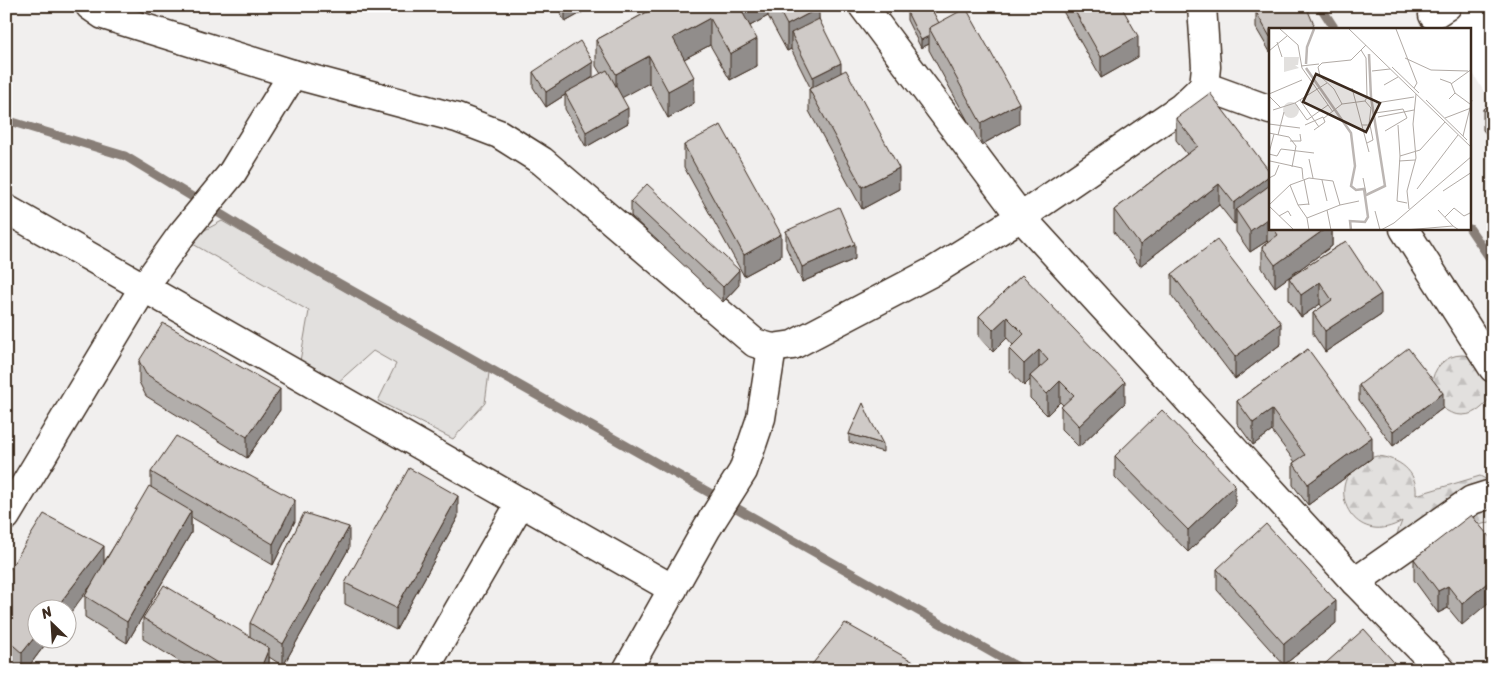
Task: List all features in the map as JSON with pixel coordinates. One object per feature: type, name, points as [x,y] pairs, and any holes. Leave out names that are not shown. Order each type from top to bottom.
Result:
[{"type":"street","points":[[90,6],[103,14],[292,74],[457,118],[499,134],[542,161],[755,342],[772,348],[793,345],[934,271],[1021,218],[1182,107],[1204,86],[1206,67],[1202,6]]},
{"type":"street","points":[[863,6],[1021,218],[1355,582],[1441,670]]},
{"type":"street","points":[[6,516],[144,287],[182,234],[232,172],[292,74]]},
{"type":"street","points":[[1204,86],[1269,110]]},
{"type":"street","points":[[6,209],[673,589]]},
{"type":"street","points":[[1405,230],[1493,368]]},
{"type":"street","points":[[627,670],[707,528],[743,471],[761,418],[772,348]]},
{"type":"street","points":[[1355,582],[1472,500],[1491,491]]},
{"type":"street","points":[[424,670],[521,502]]},
{"type":"shaded area","points":[[6,6],[1434,6],[1446,28],[1269,28],[1269,230],[1472,230],[1472,71],[1493,107],[1493,670],[6,670]]},
{"type":"green space","points":[[222,221],[489,373],[485,403],[453,439],[378,401],[396,364],[373,351],[336,384],[300,361],[309,311],[186,240]]},
{"type":"green space","points":[[1462,355],[1478,360],[1483,364],[1487,369],[1492,385],[1487,401],[1483,406],[1478,410],[1462,415],[1446,410],[1441,406],[1437,401],[1432,385],[1437,369],[1441,364],[1446,360]]},
{"type":"green space","points":[[1377,456],[1385,457],[1405,467],[1414,479],[1416,495],[1480,476],[1493,483],[1493,521],[1459,531],[1426,553],[1394,542],[1402,521],[1383,528],[1367,526],[1354,518],[1346,506],[1344,491],[1347,477],[1358,464]]},
{"type":"building","points":[[658,6],[739,6],[757,39],[730,54],[710,18],[673,38],[694,77],[668,91],[649,56],[616,74],[596,40]]},
{"type":"building","points":[[777,6],[818,6],[819,8],[787,25]]},
{"type":"building","points":[[920,6],[923,12],[931,8],[939,23],[929,28],[929,36],[921,40],[907,12]]},
{"type":"building","points":[[1072,6],[1121,6],[1138,36],[1101,57]]},
{"type":"building","points":[[1269,6],[1306,6],[1314,25],[1310,28],[1269,28],[1269,35],[1256,12]]},
{"type":"building","points":[[966,8],[1019,103],[981,123],[929,28]]},
{"type":"building","points":[[819,19],[841,63],[813,77],[791,33]]},
{"type":"building","points":[[580,41],[593,62],[546,92],[533,72]]},
{"type":"building","points":[[607,70],[628,108],[586,132],[565,93]]},
{"type":"building","points":[[846,70],[899,168],[862,187],[809,89]]},
{"type":"building","points":[[1210,93],[1269,171],[1269,176],[1234,203],[1219,184],[1140,245],[1114,210],[1198,146],[1176,118]]},
{"type":"building","points":[[1493,101],[1493,121],[1483,109]]},
{"type":"building","points":[[721,125],[781,234],[744,255],[684,145]]},
{"type":"building","points":[[647,184],[739,270],[723,287],[631,201]]},
{"type":"building","points":[[1269,186],[1269,222],[1267,219],[1250,231],[1236,210]]},
{"type":"building","points":[[839,207],[855,244],[802,267],[786,231]]},
{"type":"building","points":[[1275,230],[1324,230],[1275,265],[1262,247],[1278,235]]},
{"type":"building","points":[[1217,240],[1281,323],[1235,357],[1172,274]]},
{"type":"building","points":[[1346,241],[1381,294],[1325,331],[1313,313],[1332,300],[1320,282],[1301,295],[1289,278]]},
{"type":"building","points":[[1022,275],[1125,382],[1079,426],[1061,407],[1074,395],[1060,381],[1047,394],[1030,376],[1048,360],[1039,350],[1024,364],[1009,349],[1024,334],[1007,317],[993,330],[979,316]]},
{"type":"building","points":[[163,323],[280,389],[247,437],[146,374],[139,361]]},
{"type":"building","points":[[1408,348],[1443,393],[1393,431],[1359,385]]},
{"type":"building","points":[[1308,349],[1372,437],[1308,484],[1293,463],[1305,455],[1272,410],[1253,423],[1237,401]]},
{"type":"building","points":[[863,403],[871,421],[883,444],[849,434]]},
{"type":"building","points":[[1162,410],[1235,485],[1188,530],[1115,456]]},
{"type":"building","points":[[176,436],[295,500],[273,544],[151,472]]},
{"type":"building","points":[[409,468],[458,496],[396,608],[345,583]]},
{"type":"building","points":[[149,486],[191,511],[127,622],[85,596]]},
{"type":"building","points":[[304,513],[349,527],[283,644],[250,623]]},
{"type":"building","points":[[44,514],[104,546],[64,598],[28,598],[28,646],[22,653],[6,639],[6,575]]},
{"type":"building","points":[[1471,515],[1493,541],[1493,578],[1462,604],[1448,586],[1438,591],[1414,559]]},
{"type":"building","points":[[1266,524],[1336,601],[1284,644],[1217,569]]},
{"type":"building","points":[[164,585],[269,648],[260,670],[229,670],[143,618]]},
{"type":"building","points":[[845,623],[928,670],[815,670],[810,667]]},
{"type":"building","points":[[1364,629],[1401,670],[1318,670]]},
{"type":"building","points":[[1493,662],[1493,670],[1492,670],[1488,665]]},
{"type":"waterway","points":[[1320,6],[1334,28]]},
{"type":"waterway","points":[[6,120],[125,156],[273,246],[1023,670]]},
{"type":"waterway","points":[[1471,230],[1493,263]]}]
